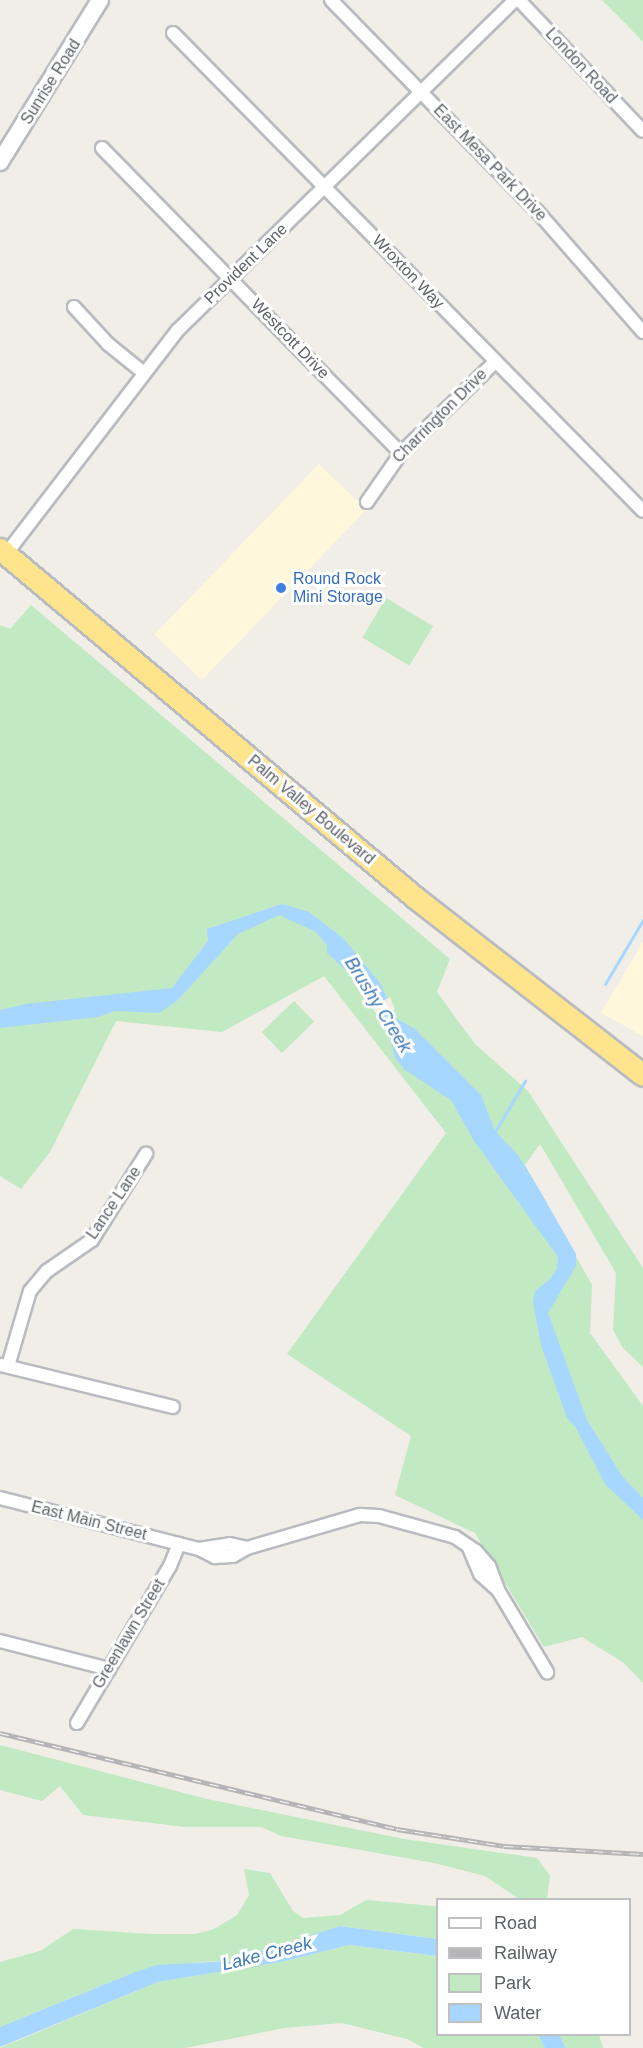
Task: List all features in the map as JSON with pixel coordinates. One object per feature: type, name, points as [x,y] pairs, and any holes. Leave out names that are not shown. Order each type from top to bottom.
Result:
[{"type":"highway","name":"Palm Valley Boulevard","points":[[3,552],[525,987],[638,1067]]},
{"type":"main road","name":"Sunrise Road","points":[[0,162],[100,0]]},
{"type":"street","name":"East Mesa Park Drive","points":[[331,0],[537,211],[643,332]]},
{"type":"street","name":"Provident Lane","points":[[3,552],[99,437],[144,373],[178,330],[517,0]]},
{"type":"street","name":"London Road","points":[[517,0],[643,132]]},
{"type":"street","name":"Wroxton Way","points":[[173,33],[643,511]]},
{"type":"street","name":"Westcott Drive","points":[[102,148],[401,453]]},
{"type":"street","points":[[74,307],[108,344],[144,373]]},
{"type":"street","name":"Charrington Drive","points":[[367,502],[401,453],[495,362]]},
{"type":"street","name":"Lance Lane","points":[[4,1365],[30,1291],[47,1271],[92,1240],[146,1154]]},
{"type":"street","points":[[4,1365],[173,1407]]},
{"type":"street","name":"East Main Street","points":[[0,1498],[200,1549],[215,1557],[233,1556],[247,1548],[369,1514],[455,1537],[469,1548],[480,1574],[498,1590],[547,1672]]},
{"type":"street","name":"Greenlawn Street","points":[[77,1723],[170,1566],[179,1544]]},
{"type":"street","points":[[0,1641],[109,1669]]},
{"type":"shaded area","name":"Round Rock Mini Storage","points":[[319,464],[366,510],[202,680],[154,634]]},
{"type":"shaded area","points":[[643,942],[643,1036],[601,1013]]},
{"type":"green space","points":[[602,0],[643,0],[643,42],[620,18]]},
{"type":"green space","points":[[386,598],[433,626],[409,666],[362,637]]},
{"type":"green space","points":[[31,605],[450,959],[437,992],[475,1044],[528,1091],[643,1268],[643,1367],[623,1348],[613,1330],[616,1273],[540,1144],[525,1165],[592,1285],[590,1333],[643,1406],[643,1683],[624,1663],[582,1637],[544,1647],[475,1533],[395,1495],[411,1436],[287,1354],[446,1133],[324,976],[222,1032],[116,1021],[50,1152],[21,1189],[0,1176],[0,625],[10,629]]},
{"type":"green space","points":[[294,1001],[314,1022],[282,1053],[262,1032]]},
{"type":"green space","points":[[0,1745],[207,1799],[404,1839],[537,1858],[550,1876],[547,1898],[518,1898],[485,1876],[434,1863],[281,1836],[262,1827],[186,1827],[83,1815],[60,1786],[42,1801],[0,1790]]},
{"type":"green space","points":[[244,1869],[270,1873],[293,1911],[303,1918],[340,1915],[366,1900],[434,1906],[436,1907],[436,1939],[340,1926],[230,1961],[200,1962],[135,1972],[0,2027],[0,1962],[40,1951],[73,1929],[151,1934],[196,1934],[214,1929],[237,1915],[249,1895]]},
{"type":"green space","points":[[349,1945],[436,1956],[436,2036],[539,2036],[545,2048],[424,2048],[407,2039],[342,2023],[284,2028],[185,2048],[0,2048],[158,1982],[285,1961]]},
{"type":"green space","points":[[560,2036],[599,2036],[603,2048],[566,2048]]},
{"type":"water","name":"Brushy Creek","points":[[282,904],[309,912],[344,939],[380,983],[397,1019],[415,1029],[481,1095],[495,1131],[518,1155],[536,1184],[576,1254],[576,1266],[548,1313],[587,1420],[622,1476],[643,1498],[643,1520],[605,1484],[576,1428],[567,1418],[541,1345],[533,1302],[535,1291],[549,1280],[557,1269],[558,1257],[474,1141],[451,1100],[405,1070],[395,1058],[388,1030],[365,988],[327,953],[327,945],[316,932],[279,915],[238,934],[178,1000],[159,1013],[115,1011],[98,1017],[0,1028],[0,1010],[25,1004],[172,988],[208,941],[207,929]]},
{"type":"water","name":"Lake Creek","points":[[340,1926],[436,1939],[436,1956],[349,1945],[285,1961],[158,1982],[0,2047],[0,2027],[135,1972],[157,1965],[230,1961]]},
{"type":"water","points":[[539,2036],[560,2036],[566,2048],[545,2048]]},
{"type":"pier","points":[[390,997],[395,1009],[378,1017],[372,1007]]},
{"type":"waterway","points":[[605,984],[643,920]]},
{"type":"waterway","points":[[494,1133],[525,1081]]},
{"type":"railway","points":[[0,1733],[397,1829],[504,1846],[643,1854]]},
{"type":"place","name":"Round Rock Mini Storage","points":[[281,588]]}]
